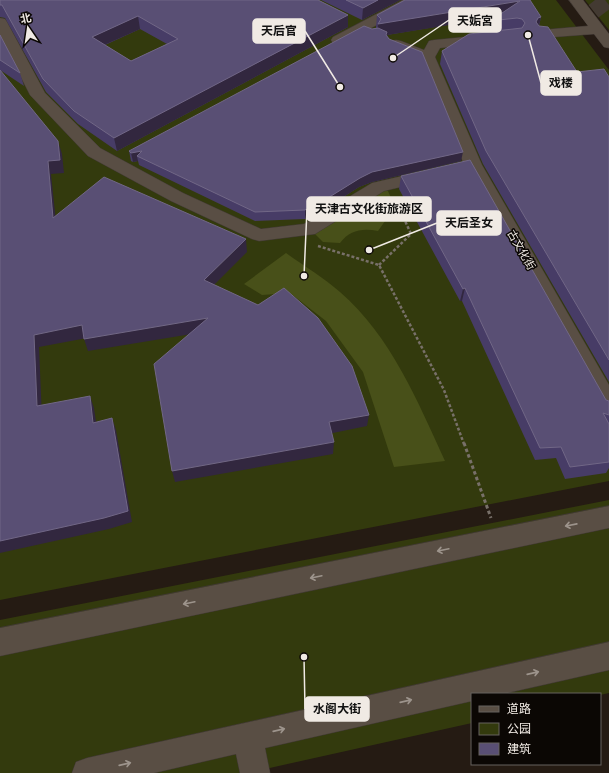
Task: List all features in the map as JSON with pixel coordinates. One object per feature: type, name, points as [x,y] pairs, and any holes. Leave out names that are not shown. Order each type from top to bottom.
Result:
[{"type":"street","points":[[327,46],[355,24],[413,0]]},
{"type":"street","points":[[576,0],[609,44]]},
{"type":"street","points":[[0,22],[38,95],[94,152],[119,158],[177,197],[259,236],[308,230],[378,187],[473,165]]},
{"type":"street","points":[[355,24],[376,34]]},
{"type":"street","points":[[541,34],[598,29]]},
{"type":"street","points":[[397,44],[431,51],[500,38]]},
{"type":"street","name":"古文化街","points":[[431,51],[473,165],[609,405]]},
{"type":"street","points":[[0,642],[609,517]]},
{"type":"street","points":[[87,773],[609,656]]},
{"type":"street","points":[[248,737],[255,773]]},
{"type":"path","points":[[379,265],[411,234],[389,184]]},
{"type":"path","points":[[308,230],[315,245],[379,265],[444,390],[499,539]]},
{"type":"green space","points":[[0,0],[556,0],[609,70],[609,481],[0,600]]},
{"type":"green space","points":[[585,0],[609,0],[609,30]]},
{"type":"green space","points":[[380,190],[388,191],[395,207],[378,231],[357,231],[348,235],[340,243],[323,242],[312,231]]},
{"type":"green space","points":[[286,253],[340,292],[358,309],[374,329],[389,349],[402,371],[445,461],[394,467],[363,372],[326,321],[290,293],[262,295],[244,284]]},
{"type":"green space","points":[[609,500],[609,693],[601,695],[601,693],[471,693],[471,723],[247,773],[0,773],[0,620]]},
{"type":"building","points":[[0,0],[318,0],[348,15],[114,138],[74,111],[43,79],[2,5],[0,5]],"holes":[[[138,16],[178,39],[131,61],[92,37]]]},
{"type":"building","points":[[346,0],[378,0],[363,8]]},
{"type":"building","points":[[405,0],[530,0],[541,17],[538,18],[536,22],[539,26],[548,27],[577,72],[604,69],[609,77],[609,360],[486,151],[442,51],[469,34],[522,28],[525,23],[522,19],[517,18],[490,21],[520,1],[378,24],[381,19],[377,15]]},
{"type":"building","points":[[364,26],[372,29],[378,28],[387,32],[386,35],[389,39],[422,52],[463,152],[372,172],[305,210],[255,212],[137,156],[142,151],[131,153],[129,151]]},
{"type":"building","points":[[0,35],[20,73],[0,60]]},
{"type":"building","points":[[0,70],[58,141],[60,160],[48,161],[53,218],[104,177],[246,239],[204,280],[258,305],[284,288],[318,318],[352,366],[369,415],[329,422],[334,442],[172,471],[154,364],[208,318],[84,339],[82,325],[34,335],[37,406],[90,396],[93,423],[112,418],[128,511],[104,518],[0,541]]},
{"type":"building","points":[[470,160],[606,400],[609,401],[609,415],[603,413],[609,424],[609,462],[570,467],[561,447],[540,448],[465,288],[463,289],[401,176]]},
{"type":"tunnel","points":[[595,0],[609,18]]},
{"type":"place","name":"戏楼","points":[[528,35]]},
{"type":"place","name":"天姤宮","points":[[393,58]]},
{"type":"place","name":"天后官","points":[[340,87]]},
{"type":"place","name":"天后圣女","points":[[369,250]]},
{"type":"place","name":"天津古文化街旅游区","points":[[304,276]]},
{"type":"place","name":"水阁大街","points":[[304,657]]}]
